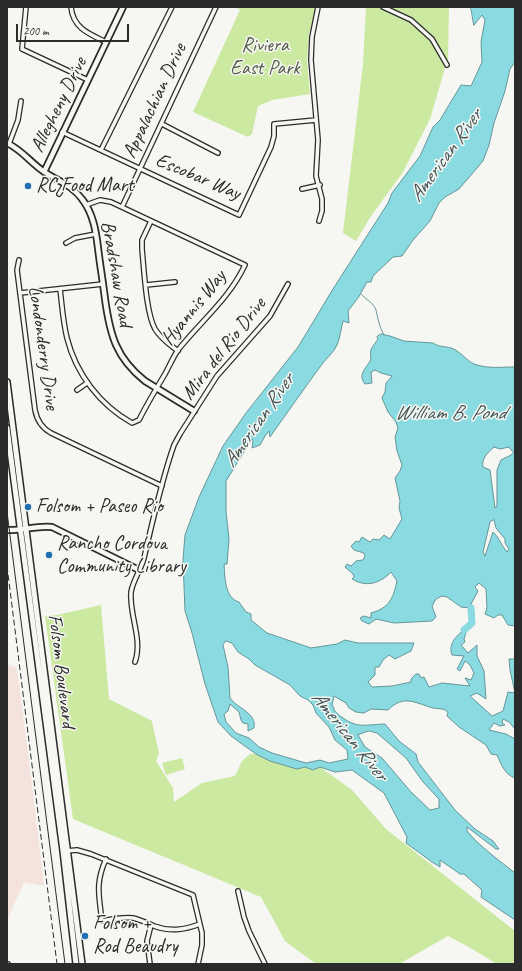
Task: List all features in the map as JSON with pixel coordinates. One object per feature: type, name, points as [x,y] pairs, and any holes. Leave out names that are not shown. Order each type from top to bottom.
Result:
[{"type":"main road","name":"Folsom Boulevard","points":[[7,382],[16,454],[27,580],[82,964]]},
{"type":"main road","points":[[7,425],[10,427],[13,451],[16,454]]},
{"type":"main road","name":"Folsom Boulevard","points":[[7,428],[36,605],[44,667],[76,964]]},
{"type":"main road","points":[[27,580],[29,582],[32,599],[36,605]]},
{"type":"main road","points":[[35,640],[38,646],[41,666],[44,667]]},
{"type":"street","points":[[26,7],[22,49],[88,80]]},
{"type":"street","points":[[71,7],[73,17],[79,27],[88,34],[106,42]]},
{"type":"street","name":"Allegheny Drive","points":[[44,172],[122,7]]},
{"type":"street","points":[[101,150],[172,7]]},
{"type":"street","name":"Appalachian Drive","points":[[122,207],[216,7]]},
{"type":"street","points":[[318,7],[313,31],[311,74],[318,140],[316,176],[320,185],[323,205],[319,221]]},
{"type":"street","points":[[383,7],[411,20],[432,39],[447,66]]},
{"type":"street","points":[[8,144],[18,120],[21,101]]},
{"type":"street","name":"Escobar Way","points":[[62,132],[239,215],[271,147],[274,136],[274,124],[316,120]]},
{"type":"street","points":[[162,124],[218,153]]},
{"type":"street","name":"Bradshaw Road","points":[[8,144],[21,151],[44,172],[66,184],[78,194],[86,205],[96,234],[109,325],[117,348],[131,369],[145,381],[194,411]]},
{"type":"street","points":[[59,194],[66,184]]},
{"type":"street","points":[[302,189],[320,185]]},
{"type":"street","name":"Hyannis Way","points":[[60,289],[69,345],[87,383],[106,405],[132,423],[139,420],[166,372],[170,360],[198,326],[227,296],[244,265],[122,207],[103,200],[94,201],[86,205]]},
{"type":"street","points":[[151,221],[144,234],[142,243],[150,314],[154,326],[164,341],[178,351]]},
{"type":"street","points":[[66,243],[74,238],[96,234]]},
{"type":"street","name":"Londonderry Drive","points":[[19,260],[17,270],[35,410],[39,422],[51,433],[162,486]]},
{"type":"street","points":[[146,286],[175,282]]},
{"type":"street","points":[[20,293],[103,284]]},
{"type":"street","name":"Mira del Rio Drive","points":[[135,662],[137,646],[131,592],[144,558],[149,534],[174,445],[217,376],[270,316],[288,284]]},
{"type":"street","points":[[77,390],[87,383]]},
{"type":"street","points":[[7,530],[47,526],[139,570]]},
{"type":"street","points":[[65,851],[86,852],[193,896],[202,939],[198,964]]},
{"type":"street","points":[[106,860],[101,871],[98,887],[102,921],[128,918],[139,920],[160,928],[175,930],[186,929],[200,924]]},
{"type":"street","points":[[238,891],[249,931],[265,964]]},
{"type":"street","points":[[150,964],[147,941],[151,925]]},
{"type":"shaded area","points":[[7,664],[17,668],[44,886],[24,882],[7,921]]},
{"type":"green space","name":"Riviera East Park","points":[[235,7],[316,7],[309,34],[307,60],[310,94],[272,100],[258,106],[252,134],[248,137],[193,112],[240,10]]},
{"type":"green space","points":[[366,7],[449,7],[448,58],[430,119],[403,172],[371,216],[356,241],[343,233],[363,64]]},
{"type":"green space","points":[[101,605],[109,699],[152,721],[159,754],[156,761],[173,788],[174,802],[202,783],[235,776],[242,761],[250,754],[256,754],[270,761],[297,769],[305,767],[313,770],[320,767],[352,790],[386,829],[515,931],[515,964],[497,964],[448,936],[399,964],[316,964],[285,941],[261,897],[73,819],[45,616],[57,615]]},
{"type":"green space","points":[[182,758],[185,769],[166,775],[162,763]]},
{"type":"water","name":"American River","points":[[471,7],[515,7],[515,62],[510,69],[505,91],[483,161],[459,189],[445,197],[439,203],[430,221],[413,240],[402,256],[393,257],[373,276],[371,282],[367,282],[358,298],[348,311],[349,323],[343,321],[337,345],[270,437],[269,431],[260,445],[252,448],[252,439],[226,481],[226,511],[229,539],[227,564],[224,564],[226,586],[230,596],[239,602],[246,612],[251,614],[251,620],[267,633],[311,648],[337,644],[345,640],[358,643],[414,643],[411,651],[395,659],[389,655],[383,660],[379,667],[375,667],[375,675],[368,682],[372,687],[392,686],[411,682],[411,679],[416,674],[419,674],[421,678],[424,677],[429,687],[442,683],[470,686],[465,678],[471,680],[474,673],[470,665],[465,661],[460,671],[457,669],[464,656],[452,655],[451,647],[458,635],[464,630],[466,633],[464,639],[465,642],[461,645],[468,653],[477,645],[477,656],[484,671],[486,699],[477,693],[470,696],[492,716],[503,711],[508,692],[515,693],[515,729],[509,722],[503,719],[502,723],[505,725],[500,726],[494,723],[489,730],[506,734],[515,739],[515,778],[506,772],[497,755],[491,754],[486,745],[459,727],[447,716],[448,712],[445,710],[415,702],[405,701],[399,702],[388,710],[371,709],[364,713],[356,712],[349,708],[346,703],[334,696],[332,705],[334,710],[339,715],[352,723],[362,725],[385,724],[399,741],[416,754],[418,762],[455,810],[475,829],[493,841],[499,849],[496,849],[467,827],[467,831],[476,841],[515,873],[515,920],[481,897],[482,890],[464,874],[460,874],[440,860],[440,867],[406,843],[407,837],[384,793],[352,770],[335,772],[320,767],[313,770],[305,767],[297,769],[270,761],[256,754],[231,736],[218,722],[205,684],[185,611],[183,560],[185,535],[199,497],[223,446],[246,413],[298,347],[388,203],[392,193],[420,156],[433,127],[440,120],[461,85],[471,86],[482,62],[481,42],[485,20],[482,15],[474,25]],"holes":[[[226,641],[232,643],[238,652],[255,665],[290,685],[300,696],[308,700],[313,705],[316,713],[329,727],[335,740],[347,750],[348,759],[329,763],[320,760],[306,763],[272,753],[259,747],[249,738],[236,733],[226,722],[224,714],[228,711],[230,704],[239,712],[243,723],[248,724],[248,731],[254,728],[254,723],[250,715],[230,698],[228,667],[223,645]],[[369,731],[377,733],[406,758],[423,782],[439,799],[439,808],[430,810],[411,792],[382,758],[365,747],[358,735]]]},
{"type":"water","name":"William B. Pond","points":[[381,334],[404,341],[433,343],[439,346],[451,348],[471,363],[479,366],[515,367],[515,626],[508,625],[502,615],[498,615],[494,618],[485,614],[487,608],[486,589],[479,583],[475,587],[478,591],[471,604],[471,608],[461,607],[447,597],[442,596],[436,599],[432,606],[436,617],[432,621],[394,623],[376,619],[369,624],[362,621],[360,618],[364,616],[371,618],[371,613],[382,608],[389,602],[394,593],[397,581],[391,572],[383,579],[368,584],[357,582],[352,579],[354,577],[353,574],[345,567],[347,564],[351,566],[356,561],[363,560],[365,556],[364,553],[354,550],[351,546],[356,541],[359,542],[362,537],[370,542],[373,539],[379,540],[384,535],[390,539],[402,519],[395,478],[402,465],[397,451],[395,437],[398,428],[396,422],[388,412],[382,398],[385,392],[386,383],[392,376],[375,370],[371,372],[372,383],[365,384],[362,377],[362,374],[371,359],[371,350],[378,339],[377,337]],"holes":[[[494,447],[500,449],[509,447],[514,452],[501,460],[497,470],[497,506],[495,508],[490,470],[483,467],[483,461],[489,451]],[[494,520],[496,528],[505,539],[505,543],[509,549],[507,552],[493,532],[485,556],[483,552],[490,522]]]},
{"type":"water","points":[[509,659],[515,659],[515,693]]},
{"type":"waterway","points":[[361,294],[375,308],[384,335]]},
{"type":"waterway","points":[[464,630],[472,623],[471,608]]},
{"type":"tram line","points":[[7,512],[65,964]]},
{"type":"railway","points":[[7,566],[57,964]]},
{"type":"place","name":"RC Food Mart","points":[[28,186]]},
{"type":"place","name":"Folsom + Paseo Rio","points":[[28,507]]},
{"type":"place","name":"Rancho Cordova Community Library","points":[[49,555]]},
{"type":"place","name":"Folsom + Rod Beaudry","points":[[85,936]]}]
